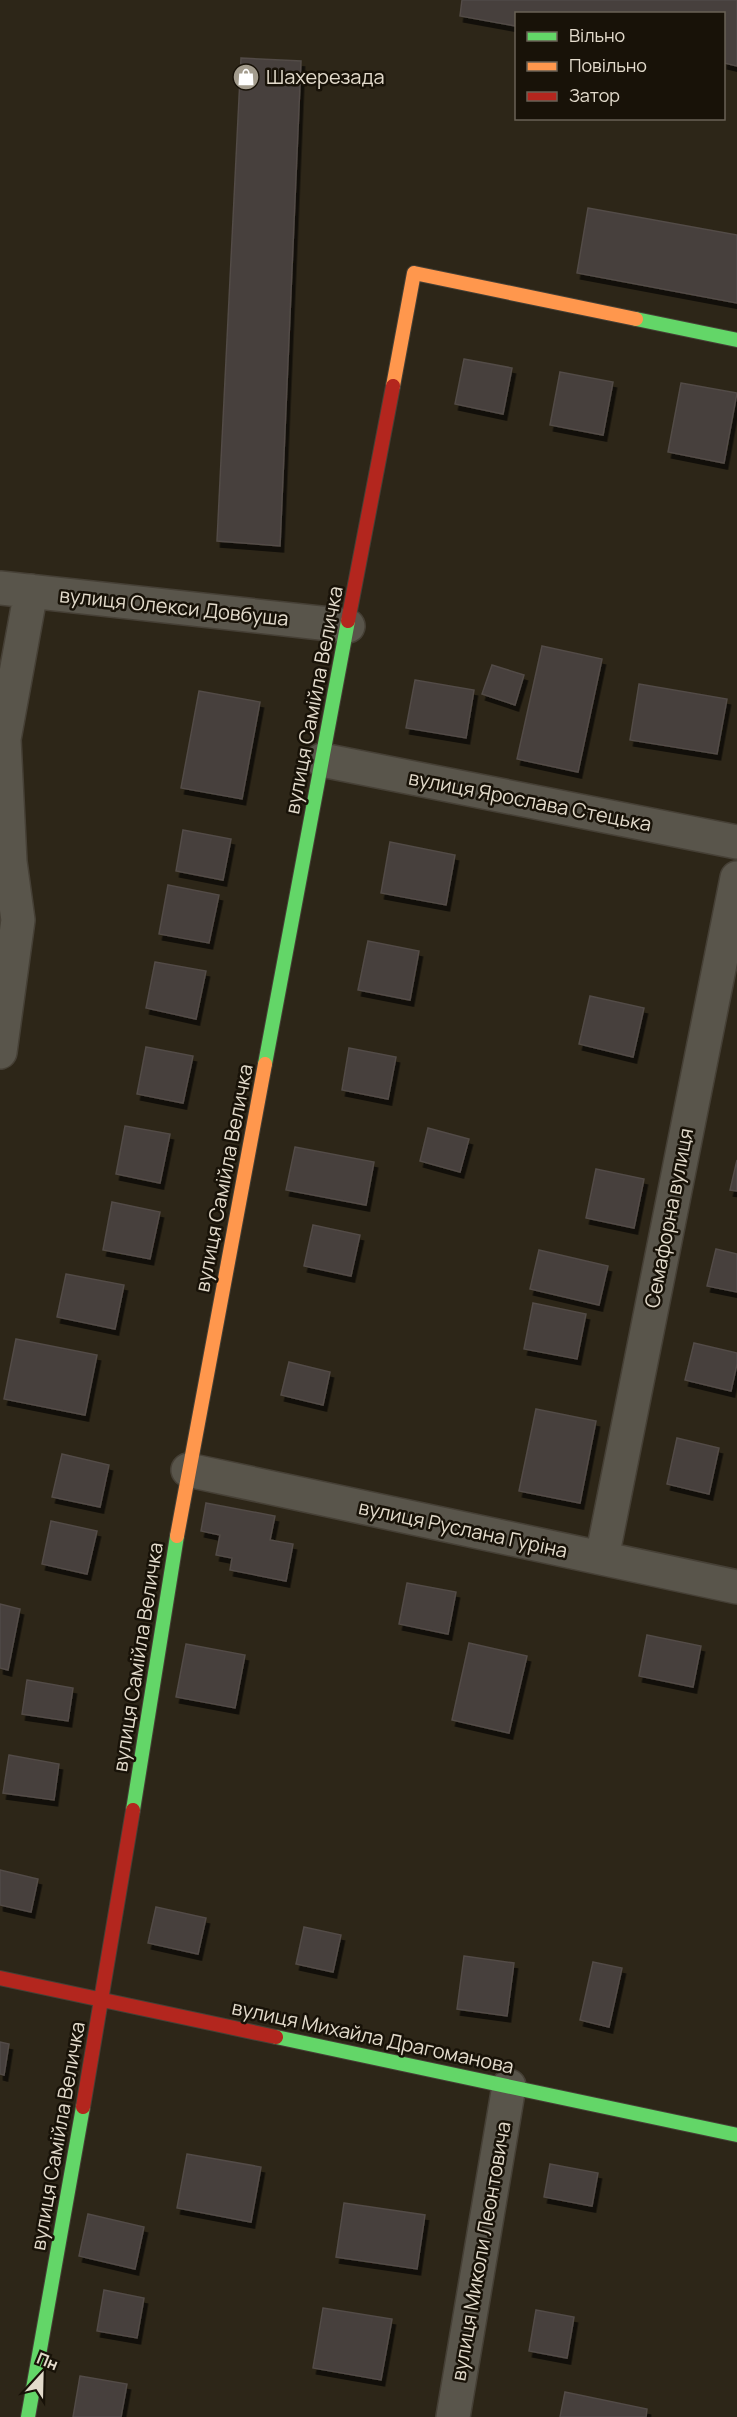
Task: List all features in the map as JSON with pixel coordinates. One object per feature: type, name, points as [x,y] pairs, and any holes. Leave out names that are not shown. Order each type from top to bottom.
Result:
[{"type":"street","name":"вулиця Самійла Величка","points":[[28,2417],[102,2001],[188,1470],[414,273],[737,339]]},
{"type":"street","name":"вулиця Олекси Довбуша","points":[[15,590],[348,626]]},
{"type":"street","points":[[0,1052],[18,920],[10,862],[4,739],[15,590]]},
{"type":"street","name":"вулиця Ярослава Стецька","points":[[322,760],[737,842]]},
{"type":"street","name":"Семафорна вулиця","points":[[602,1558],[737,878]]},
{"type":"street","name":"вулиця Руслана Гуріна","points":[[188,1470],[737,1587]]},
{"type":"street","name":"вулиця Михайла Драгоманова","points":[[0,1978],[737,2135]]},
{"type":"street","name":"вулиця Миколи Леонтовича","points":[[453,2417],[508,2086]]},
{"type":"building","points":[[462,0],[737,0],[737,66],[725,63],[725,12],[515,12],[515,26],[460,16]]},
{"type":"building","points":[[241,58],[301,61],[280,546],[217,541]]},
{"type":"building","points":[[588,208],[737,235],[737,303],[577,273]]},
{"type":"building","points":[[464,359],[512,368],[503,414],[455,404]]},
{"type":"building","points":[[560,372],[613,382],[603,435],[550,425]]},
{"type":"building","points":[[681,383],[737,393],[724,463],[668,452]]},
{"type":"building","points":[[542,646],[602,659],[578,772],[517,759]]},
{"type":"building","points":[[492,665],[524,675],[515,705],[482,694]]},
{"type":"building","points":[[415,680],[474,690],[466,738],[406,728]]},
{"type":"building","points":[[639,684],[727,699],[717,754],[630,740]]},
{"type":"building","points":[[199,691],[260,702],[242,799],[181,788]]},
{"type":"building","points":[[183,830],[231,839],[223,880],[176,871]]},
{"type":"building","points":[[390,842],[455,855],[446,905],[381,893]]},
{"type":"building","points":[[168,885],[219,895],[209,943],[159,934]]},
{"type":"building","points":[[368,941],[419,951],[410,1000],[358,990]]},
{"type":"building","points":[[155,962],[206,971],[196,1019],[146,1008]]},
{"type":"building","points":[[590,996],[644,1008],[633,1057],[579,1044]]},
{"type":"building","points":[[146,1047],[193,1056],[183,1103],[137,1094]]},
{"type":"building","points":[[349,1048],[396,1057],[388,1099],[342,1090]]},
{"type":"building","points":[[125,1126],[170,1134],[160,1183],[116,1174]]},
{"type":"building","points":[[428,1128],[469,1139],[460,1172],[420,1161]]},
{"type":"building","points":[[295,1147],[374,1162],[366,1205],[286,1190]]},
{"type":"building","points":[[737,1160],[737,1191],[730,1190]]},
{"type":"building","points":[[596,1169],[644,1179],[634,1228],[586,1218]]},
{"type":"building","points":[[112,1202],[160,1212],[150,1259],[103,1250]]},
{"type":"building","points":[[313,1225],[360,1235],[351,1276],[304,1266]]},
{"type":"building","points":[[716,1249],[737,1254],[737,1292],[707,1286]]},
{"type":"building","points":[[539,1250],[608,1266],[599,1305],[530,1289]]},
{"type":"building","points":[[66,1274],[124,1285],[115,1329],[57,1317]]},
{"type":"building","points":[[533,1303],[586,1314],[577,1359],[524,1349]]},
{"type":"building","points":[[16,1339],[97,1355],[85,1415],[4,1399]]},
{"type":"building","points":[[694,1343],[737,1353],[731,1391],[685,1380]]},
{"type":"building","points":[[289,1362],[330,1372],[323,1405],[281,1395]]},
{"type":"building","points":[[536,1409],[596,1421],[580,1503],[519,1491]]},
{"type":"building","points":[[677,1438],[719,1448],[709,1494],[667,1484]]},
{"type":"building","points":[[62,1454],[109,1465],[100,1507],[52,1497]]},
{"type":"building","points":[[206,1503],[275,1516],[270,1540],[293,1544],[286,1581],[230,1570],[232,1558],[216,1555],[220,1535],[201,1531]]},
{"type":"building","points":[[51,1521],[97,1531],[87,1574],[42,1564]]},
{"type":"building","points":[[407,1583],[456,1592],[448,1634],[399,1624]]},
{"type":"building","points":[[0,1604],[20,1609],[8,1670],[0,1668]]},
{"type":"building","points":[[647,1635],[701,1646],[693,1687],[639,1676]]},
{"type":"building","points":[[469,1643],[527,1656],[509,1733],[452,1720]]},
{"type":"building","points":[[186,1644],[245,1655],[235,1708],[176,1697]]},
{"type":"building","points":[[27,1680],[73,1688],[68,1721],[22,1714]]},
{"type":"building","points":[[9,1755],[59,1764],[54,1800],[3,1793]]},
{"type":"building","points":[[0,1870],[38,1879],[31,1912],[0,1905]]},
{"type":"building","points":[[156,1907],[206,1918],[198,1954],[148,1943]]},
{"type":"building","points":[[304,1927],[341,1935],[333,1972],[296,1964]]},
{"type":"building","points":[[464,1956],[514,1963],[507,2016],[457,2009]]},
{"type":"building","points":[[593,1962],[622,1968],[609,2027],[580,2020]]},
{"type":"building","points":[[0,2042],[9,2044],[4,2075],[0,2074]]},
{"type":"building","points":[[187,2154],[261,2167],[251,2222],[177,2208]]},
{"type":"building","points":[[550,2164],[598,2173],[592,2206],[544,2197]]},
{"type":"building","points":[[344,2203],[425,2215],[417,2269],[336,2257]]},
{"type":"building","points":[[88,2214],[144,2227],[135,2269],[79,2256]]},
{"type":"building","points":[[104,2290],[144,2298],[137,2338],[97,2331]]},
{"type":"building","points":[[323,2308],[392,2319],[381,2380],[313,2368]]},
{"type":"building","points":[[536,2310],[574,2317],[567,2358],[529,2351]]},
{"type":"building","points":[[80,2376],[127,2384],[121,2417],[73,2417]]},
{"type":"building","points":[[565,2392],[647,2409],[646,2417],[560,2417]]},
{"type":"traffic: fast","points":[[636,319],[737,340]]},
{"type":"traffic: fast","points":[[265,1064],[348,621]]},
{"type":"traffic: fast","points":[[133,1810],[177,1536]]},
{"type":"traffic: fast","points":[[276,2037],[737,2135]]},
{"type":"traffic: fast","points":[[28,2417],[83,2107]]},
{"type":"traffic: slow","points":[[393,386],[414,273],[636,319]]},
{"type":"traffic: slow","points":[[177,1536],[265,1064]]},
{"type":"traffic: jam","points":[[348,621],[393,386]]},
{"type":"traffic: jam","points":[[83,2107],[133,1810]]},
{"type":"traffic: jam","points":[[0,1978],[276,2037]]},
{"type":"place","name":"Шахерезада","points":[[246,77]]}]
